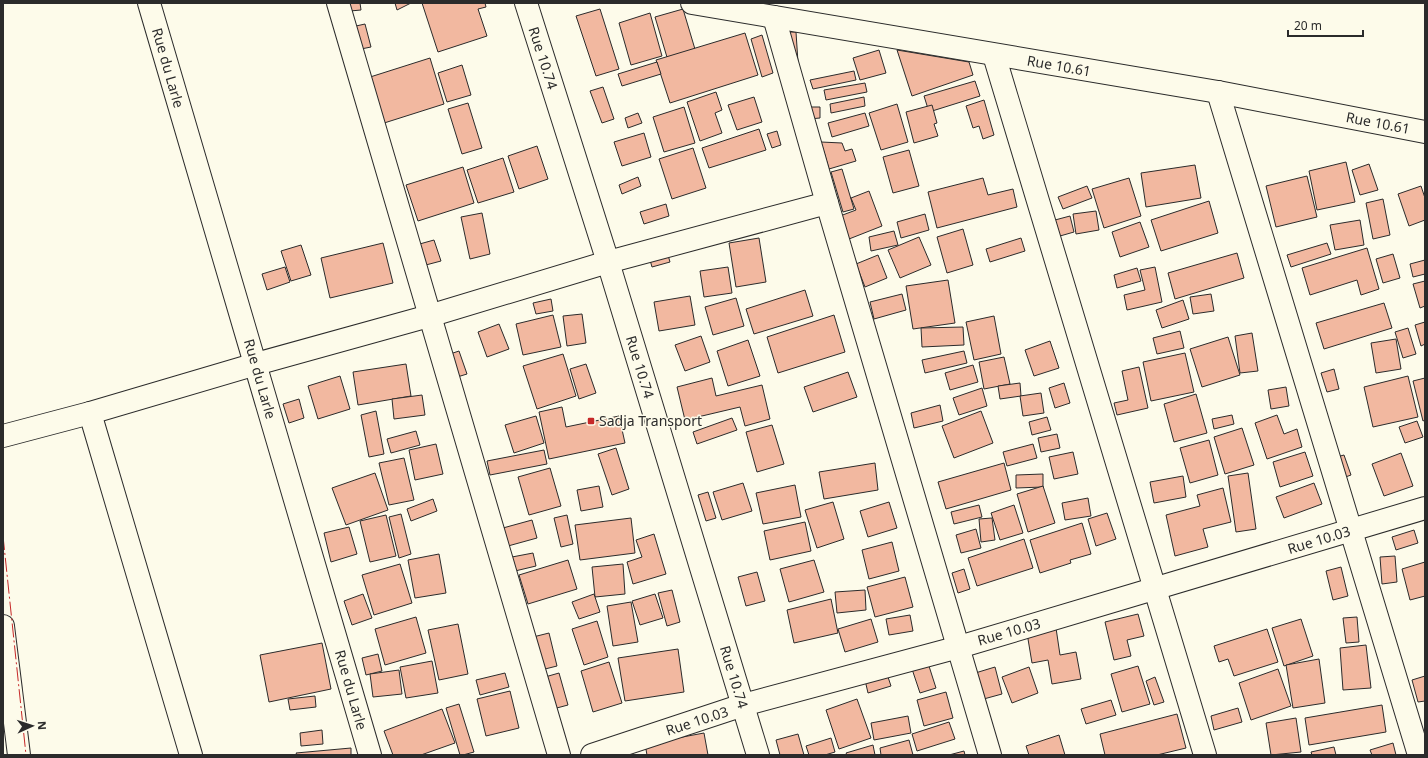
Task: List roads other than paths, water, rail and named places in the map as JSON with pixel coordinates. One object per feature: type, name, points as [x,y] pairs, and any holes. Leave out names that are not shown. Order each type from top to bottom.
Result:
[{"type":"street","name":"Rue du Larle","points":[[149,3],[370,755]]},
{"type":"street","points":[[338,3],[559,755]]},
{"type":"street","name":"Rue 10.74","points":[[526,3],[608,262],[758,755]]},
{"type":"street","name":"Rue 10.61","points":[[692,3],[1218,92],[1425,132]]},
{"type":"street","points":[[774,17],[827,203],[990,755]]},
{"type":"street","points":[[994,55],[1205,755]]},
{"type":"street","points":[[1218,92],[1419,755]]},
{"type":"street","points":[[3,436],[90,413],[256,364],[429,316],[608,262],[827,203]]},
{"type":"street","points":[[90,413],[191,755]]},
{"type":"street","name":"Rue 10.03","points":[[592,755],[743,705],[959,647],[1425,508]]},
{"type":"street","points":[[3,626],[19,755]]},
{"type":"place","name":"Sadja Transport","points":[[591,421]]}]
